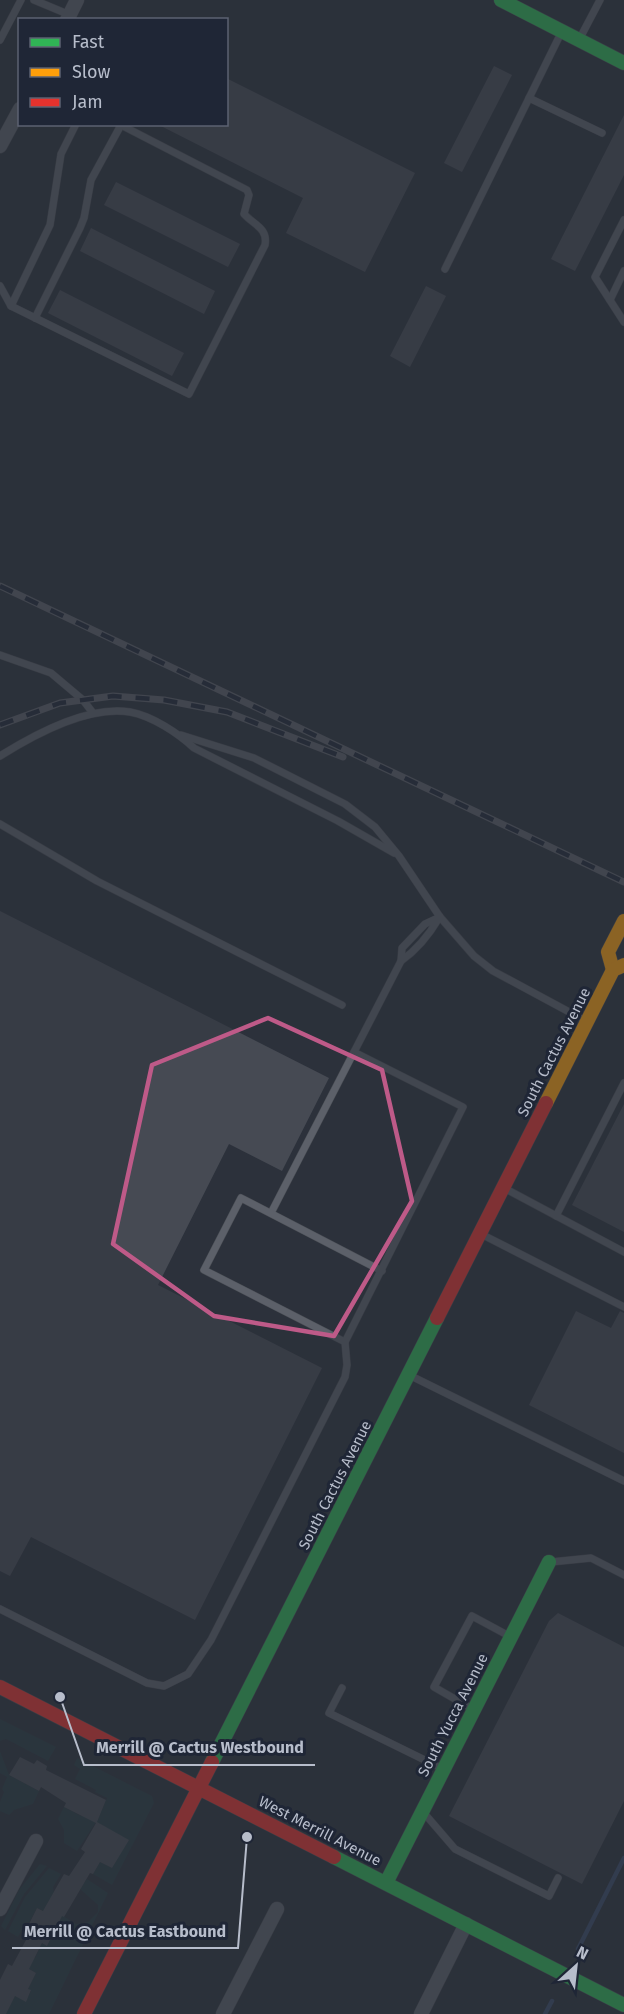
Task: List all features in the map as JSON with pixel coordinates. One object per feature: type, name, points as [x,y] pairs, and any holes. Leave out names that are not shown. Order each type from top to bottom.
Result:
[{"type":"main road","points":[[501,0],[624,63]]},
{"type":"main road","name":"South Cactus Avenue","points":[[84,2014],[588,1022],[618,968],[608,951],[624,921]]},
{"type":"main road","name":"South Yucca Avenue","points":[[386,1883],[549,1562]]},
{"type":"main road","name":"West Merrill Avenue","points":[[0,1687],[624,2005]]},
{"type":"street","points":[[68,17],[78,0]]},
{"type":"street","points":[[0,146],[18,114]]},
{"type":"street","points":[[0,1909],[36,1841]]},
{"type":"street","points":[[223,2014],[277,1909]]},
{"type":"street","points":[[421,2014],[466,1924]]},
{"type":"lane","points":[[0,40],[21,0]]},
{"type":"lane","points":[[34,0],[68,17]]},
{"type":"lane","points":[[579,40],[600,0]]},
{"type":"lane","points":[[445,269],[562,31]]},
{"type":"lane","points":[[529,98],[602,133]]},
{"type":"lane","points":[[11,306],[50,225],[61,154],[75,126]]},
{"type":"lane","points":[[34,318],[80,228],[91,180],[119,126]]},
{"type":"lane","points":[[0,286],[11,306],[189,394],[267,237],[262,228],[250,221],[244,214],[249,195],[247,190],[122,126]]},
{"type":"lane","points":[[624,220],[595,277],[624,322]]},
{"type":"lane","points":[[610,300],[624,272]]},
{"type":"lane","points":[[0,655],[51,673],[83,700],[93,713]]},
{"type":"lane","points":[[0,756],[32,736],[93,713],[130,712],[166,726],[181,735],[254,758],[345,804],[375,827],[399,856],[440,917],[474,956],[493,971],[588,1022]]},
{"type":"lane","points":[[181,735],[194,748],[338,821],[399,856]]},
{"type":"lane","points":[[0,824],[97,881],[342,1005]]},
{"type":"lane","points":[[271,1213],[401,961],[402,948],[425,924],[440,917]]},
{"type":"lane","points":[[401,961],[429,935],[440,917]]},
{"type":"lane","points":[[0,1609],[147,1683],[164,1686],[188,1674],[211,1640],[345,1377],[345,1342],[463,1107],[354,1052]]},
{"type":"lane","points":[[556,1216],[624,1083]]},
{"type":"lane","points":[[504,1188],[624,1252]]},
{"type":"lane","points":[[345,1342],[204,1270],[241,1198],[382,1271]]},
{"type":"lane","points":[[480,1234],[624,1307]]},
{"type":"lane","points":[[409,1375],[624,1481]]},
{"type":"lane","points":[[549,1562],[591,1558],[624,1575]]},
{"type":"lane","points":[[474,1710],[434,1687],[472,1616],[511,1637]]},
{"type":"lane","points":[[342,1688],[329,1713],[444,1770]]},
{"type":"lane","points":[[423,1811],[455,1849],[549,1896],[558,1878]]},
{"type":"highlighted area","points":[[268,1018],[382,1070],[412,1201],[334,1336],[214,1316],[113,1244],[152,1065]]},
{"type":"shaded area","points":[[0,1719],[56,1747],[48,1761],[6,1739],[0,1741]]},
{"type":"shaded area","points":[[0,1751],[9,1775],[39,1791],[33,1804],[14,1810],[9,1815],[0,1811],[0,1802],[4,1792],[2,1789],[7,1777],[0,1773]]},
{"type":"shaded area","points":[[77,1758],[152,1796],[154,1803],[112,1885],[93,1874],[100,1862],[112,1868],[128,1840],[96,1822],[77,1851],[64,1843],[64,1830],[58,1819],[64,1807],[79,1815],[98,1819],[107,1798],[75,1779],[80,1769],[74,1765]]},
{"type":"shaded area","points":[[40,1864],[47,1866],[24,1894],[5,1930],[1,1926],[19,1890]]},
{"type":"shaded area","points":[[49,1868],[61,1874],[53,1887],[54,1892],[47,1906],[76,1924],[88,1922],[98,1912],[98,1905],[80,1889],[87,1879],[108,1893],[49,2014],[6,2014],[15,1996],[26,2001],[31,1991],[28,1989],[36,1973],[29,1969],[22,1951],[35,1958],[42,1943],[47,1946],[53,1935],[56,1917],[37,1908],[18,1937],[8,1931],[25,1897]]},
{"type":"building","points":[[494,66],[512,75],[462,172],[444,163]]},
{"type":"building","points":[[228,79],[415,173],[365,272],[286,233],[303,198],[161,126],[228,126]]},
{"type":"building","points":[[624,115],[624,175],[575,271],[551,259]]},
{"type":"building","points":[[116,182],[240,244],[228,267],[104,205]]},
{"type":"building","points":[[91,228],[215,291],[204,314],[80,251]]},
{"type":"building","points":[[426,286],[446,296],[410,367],[390,356]]},
{"type":"building","points":[[60,290],[184,353],[172,376],[48,313]]},
{"type":"building","points":[[0,911],[329,1078],[282,1171],[229,1144],[158,1285],[322,1368],[195,1620],[31,1537],[10,1576],[0,1571]]},
{"type":"building","points":[[624,1104],[624,1232],[572,1205]]},
{"type":"building","points":[[576,1311],[611,1328],[620,1311],[624,1313],[624,1453],[529,1405]]},
{"type":"building","points":[[558,1613],[624,1647],[624,1801],[582,1884],[449,1816],[549,1621]]},
{"type":"building","points":[[20,1757],[34,1764],[37,1760],[47,1766],[46,1770],[106,1800],[97,1822],[129,1840],[112,1868],[100,1862],[93,1874],[90,1873],[64,1917],[62,1916],[47,1946],[42,1943],[29,1969],[36,1973],[28,1989],[31,1990],[26,2002],[15,1996],[6,2014],[0,2014],[0,1980],[8,1964],[12,1966],[26,1940],[22,1938],[37,1908],[43,1911],[64,1874],[69,1876],[85,1852],[81,1849],[96,1823],[64,1807],[66,1803],[41,1787],[39,1791],[9,1775]]},
{"type":"waterway","points":[[578,1949],[624,1858]]},
{"type":"waterway","points":[[545,2014],[552,2001]]},
{"type":"railway","points":[[0,586],[624,882]]},
{"type":"railway","points":[[0,725],[60,703],[113,696],[164,700],[227,712],[343,757]]},
{"type":"traffic: fast","points":[[501,0],[624,63]]},
{"type":"traffic: fast","points":[[212,1762],[437,1318]]},
{"type":"traffic: fast","points":[[386,1883],[549,1562]]},
{"type":"traffic: fast","points":[[334,1857],[624,2005]]},
{"type":"traffic: slow","points":[[613,970],[608,952],[624,921]]},
{"type":"traffic: slow","points":[[546,1103],[613,970],[624,965]]},
{"type":"traffic: jam","points":[[437,1318],[546,1103]]},
{"type":"traffic: jam","points":[[0,1687],[334,1857]]},
{"type":"traffic: jam","points":[[84,2014],[212,1762]]},
{"type":"place","name":"Merrill @ Cactus Westbound","points":[[60,1697]]},
{"type":"place","name":"Merrill @ Cactus Eastbound","points":[[247,1837]]}]
